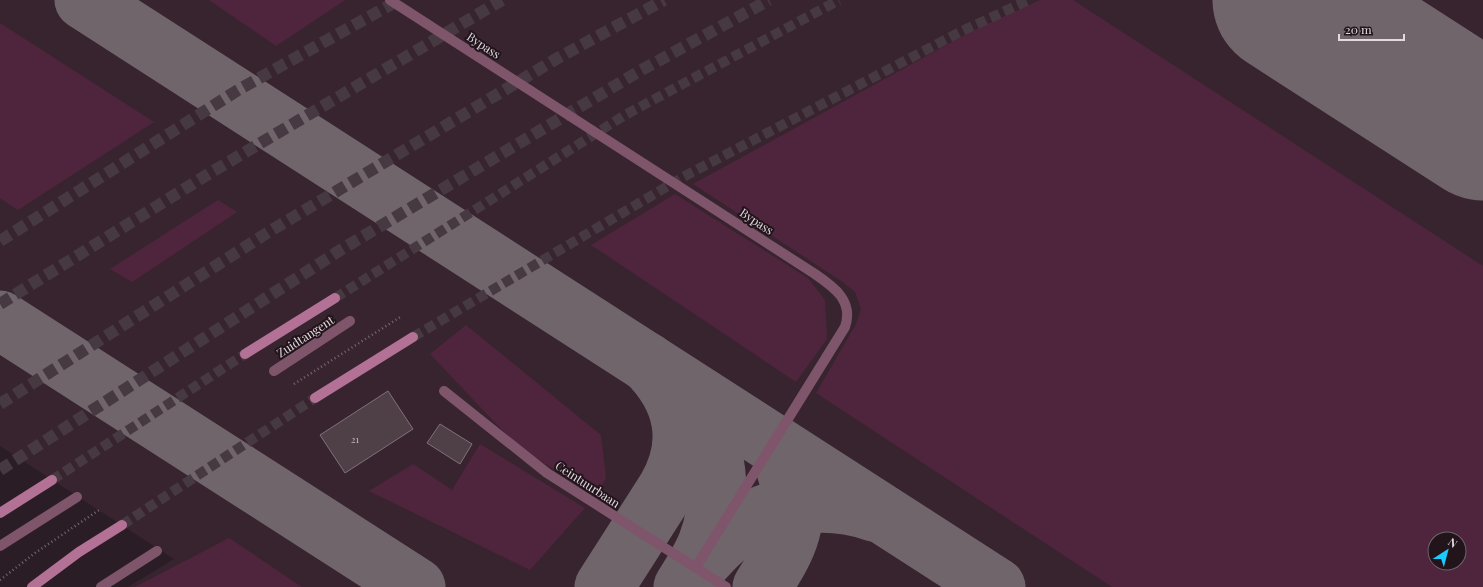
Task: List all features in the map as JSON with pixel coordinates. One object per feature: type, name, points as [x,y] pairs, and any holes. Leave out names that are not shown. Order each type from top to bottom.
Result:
[{"type":"street","points":[[245,354],[335,298]]},
{"type":"street","points":[[315,398],[413,337]]},
{"type":"street","points":[[0,513],[52,480]]},
{"type":"street","points":[[32,587],[79,552],[122,525]]},
{"type":"lane","name":"Bypass","points":[[390,0],[815,274],[831,286],[842,297],[848,314],[845,327],[696,567]]},
{"type":"lane","name":"Zuidtangent","points":[[274,372],[350,321]]},
{"type":"lane","name":"Ceintuurbaan","points":[[444,391],[547,473],[726,587]]},
{"type":"lane","points":[[0,546],[77,497]]},
{"type":"lane","points":[[101,587],[157,551]]},
{"type":"path","points":[[294,384],[402,316]]},
{"type":"path","points":[[0,580],[35,553],[99,510]]},
{"type":"shaded area","points":[[0,0],[1483,0],[1483,587],[128,587],[174,559],[0,446]]},
{"type":"shaded area","points":[[209,0],[345,0],[276,46]]},
{"type":"shaded area","points":[[1040,0],[1073,0],[1483,266],[1483,587],[1112,587],[816,393],[856,324],[861,309],[855,292],[841,281],[693,184],[972,31]]},
{"type":"shaded area","points":[[0,23],[154,122],[18,210],[0,198]]},
{"type":"shaded area","points":[[675,194],[808,278],[825,300],[827,339],[796,382],[591,245]]},
{"type":"shaded area","points":[[218,200],[237,212],[132,282],[110,269]]},
{"type":"shaded area","points":[[466,325],[601,435],[606,478],[597,495],[519,448],[430,354]]},
{"type":"shaded area","points":[[480,444],[585,508],[530,570],[369,491],[413,464],[452,490]]},
{"type":"shaded area","points":[[229,538],[302,587],[135,587]]},
{"type":"building","points":[[388,391],[413,429],[345,473],[320,435]]},
{"type":"building","points":[[440,424],[472,444],[460,464],[427,443]]},
{"type":"taxiway","points":[[84,0],[996,587]]},
{"type":"taxiway","points":[[0,320],[416,587]]},
{"type":"taxiway","points":[[604,587],[666,490],[675,473],[680,455],[682,439],[681,422],[677,406],[670,391],[660,376],[647,362]]},
{"type":"taxiway","points":[[683,587],[699,561],[707,544],[713,526],[717,489],[716,471],[707,435],[700,418],[690,402]]},
{"type":"taxiway","points":[[762,587],[786,545],[793,518],[794,504],[786,471]]},
{"type":"taxiway","points":[[696,567],[722,540],[742,525],[760,516],[778,510],[797,505],[816,503],[836,504],[874,512]]},
{"type":"runway","points":[[1286,0],[1483,127]]},
{"type":"tunnel","points":[[0,241],[238,90],[399,0]]},
{"type":"tunnel","points":[[0,304],[210,173],[502,0]]},
{"type":"tunnel","points":[[0,404],[267,233],[556,59],[664,0]]},
{"type":"tunnel","points":[[0,470],[342,249],[638,72],[769,0]]},
{"type":"tunnel","points":[[335,298],[625,115],[839,0]]},
{"type":"tunnel","points":[[413,337],[683,177],[962,31],[1029,0]]},
{"type":"tunnel","points":[[52,480],[245,354]]},
{"type":"tunnel","points":[[122,525],[315,398]]}]
